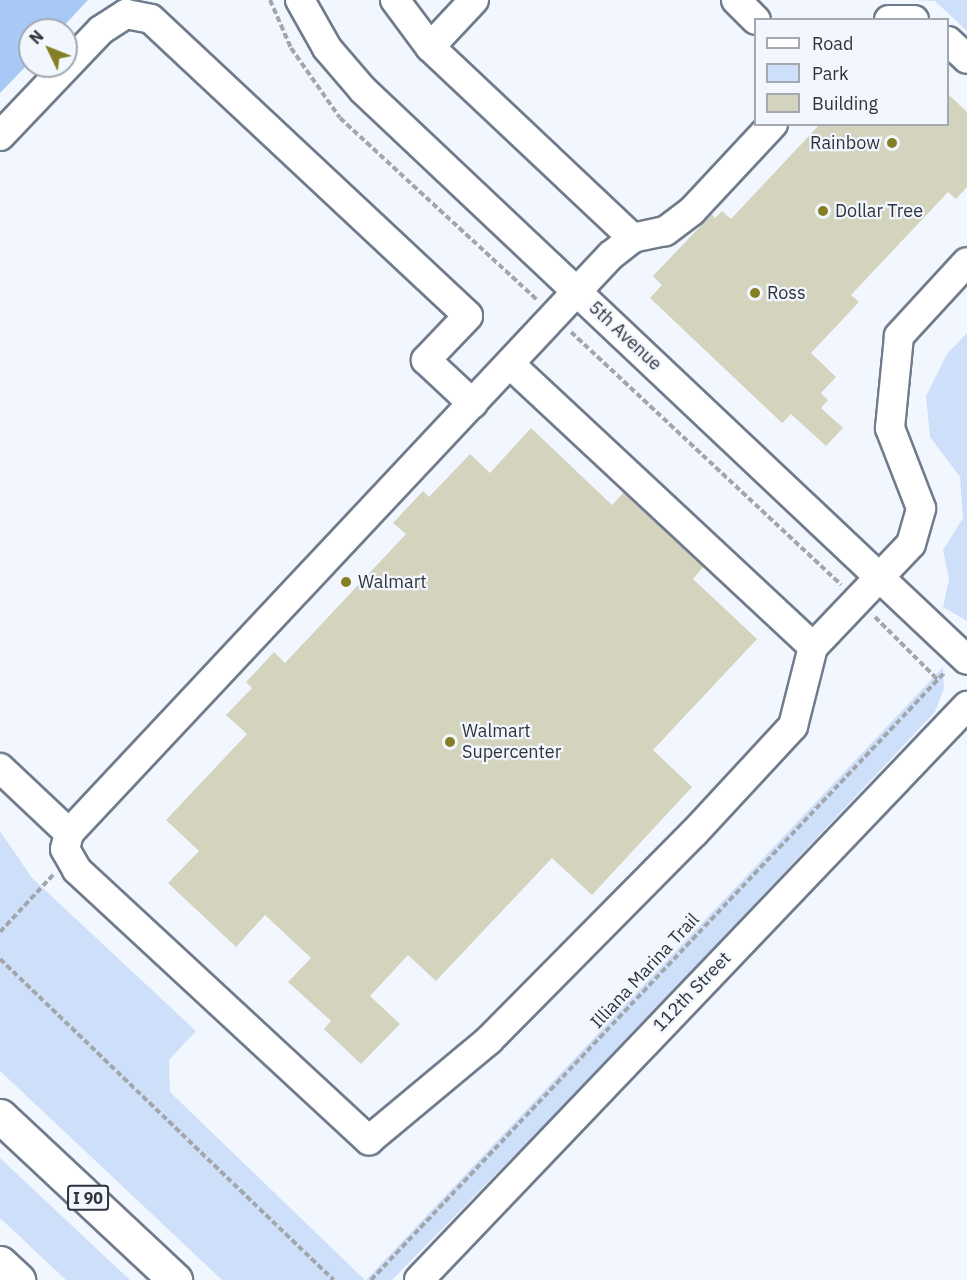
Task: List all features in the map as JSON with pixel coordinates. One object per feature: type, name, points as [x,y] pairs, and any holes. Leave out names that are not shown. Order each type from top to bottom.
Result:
[{"type":"highway","name":"I 90","points":[[0,1116],[175,1280]]},
{"type":"highway","points":[[0,1263],[18,1280]]},
{"type":"street","name":"5th Avenue","points":[[300,0],[327,48],[363,90],[967,660]]},
{"type":"street","points":[[395,0],[430,47],[633,238]]},
{"type":"street","points":[[430,47],[474,0]]},
{"type":"street","points":[[736,0],[754,18]]},
{"type":"street","points":[[0,136],[101,30],[126,14],[151,19],[468,316],[426,360],[473,404]]},
{"type":"street","points":[[949,41],[967,59]]},
{"type":"street","points":[[70,847],[611,255],[633,238],[665,231],[692,211],[771,126]]},
{"type":"street","points":[[0,768],[70,847],[77,870],[369,1140],[489,1040],[694,833],[793,726],[813,647],[911,544],[921,508],[890,428],[899,336],[967,262]]},
{"type":"street","points":[[511,365],[813,647]]},
{"type":"street","name":"112th Street","points":[[419,1280],[967,706]]},
{"type":"path","points":[[270,0],[291,48],[340,118],[540,303]]},
{"type":"path","points":[[570,330],[842,587]]},
{"type":"path","points":[[868,611],[938,680]]},
{"type":"path","name":"Illiana Marina Trail","points":[[371,1280],[942,675]]},
{"type":"path","points":[[0,932],[70,847]]},
{"type":"path","points":[[0,959],[334,1280]]},
{"type":"green space","points":[[912,0],[967,0],[967,31],[935,1]]},
{"type":"green space","points":[[967,333],[967,621],[943,607],[949,579],[943,550],[963,518],[960,477],[930,437],[926,396],[947,354]]},
{"type":"green space","points":[[943,667],[944,688],[935,712],[602,1066],[392,1280],[366,1280]]},
{"type":"green space","points":[[0,831],[32,878],[196,1031],[169,1060],[170,1092],[365,1280],[222,1280],[0,1071]]},
{"type":"green space","points":[[0,1158],[130,1280],[66,1280],[0,1218]]},
{"type":"water","points":[[0,0],[88,0],[71,18],[18,18],[18,74],[0,93]]},
{"type":"building","points":[[949,95],[967,112],[967,187],[956,199],[948,192],[851,295],[859,302],[811,353],[836,377],[821,393],[828,400],[821,408],[843,428],[826,446],[791,414],[782,423],[650,298],[662,285],[653,276],[712,214],[715,218],[722,211],[731,219],[818,126],[949,126]]},
{"type":"building","name":"Walmart Supercenter","points":[[531,428],[612,505],[626,490],[705,565],[693,579],[757,639],[653,750],[692,787],[592,895],[552,858],[436,981],[408,955],[370,996],[400,1024],[361,1064],[324,1029],[331,1021],[288,982],[311,958],[265,915],[236,947],[168,883],[199,851],[166,820],[247,734],[226,715],[252,688],[246,682],[274,652],[285,663],[406,534],[393,523],[423,491],[429,497],[470,454],[490,473]]},
{"type":"place","name":"Rainbow","points":[[892,143]]},
{"type":"place","name":"Dollar Tree","points":[[823,211]]},
{"type":"place","name":"Ross","points":[[755,293]]},
{"type":"place","name":"Walmart","points":[[346,582]]},
{"type":"place","name":"Walmart Supercenter","points":[[450,742]]}]
